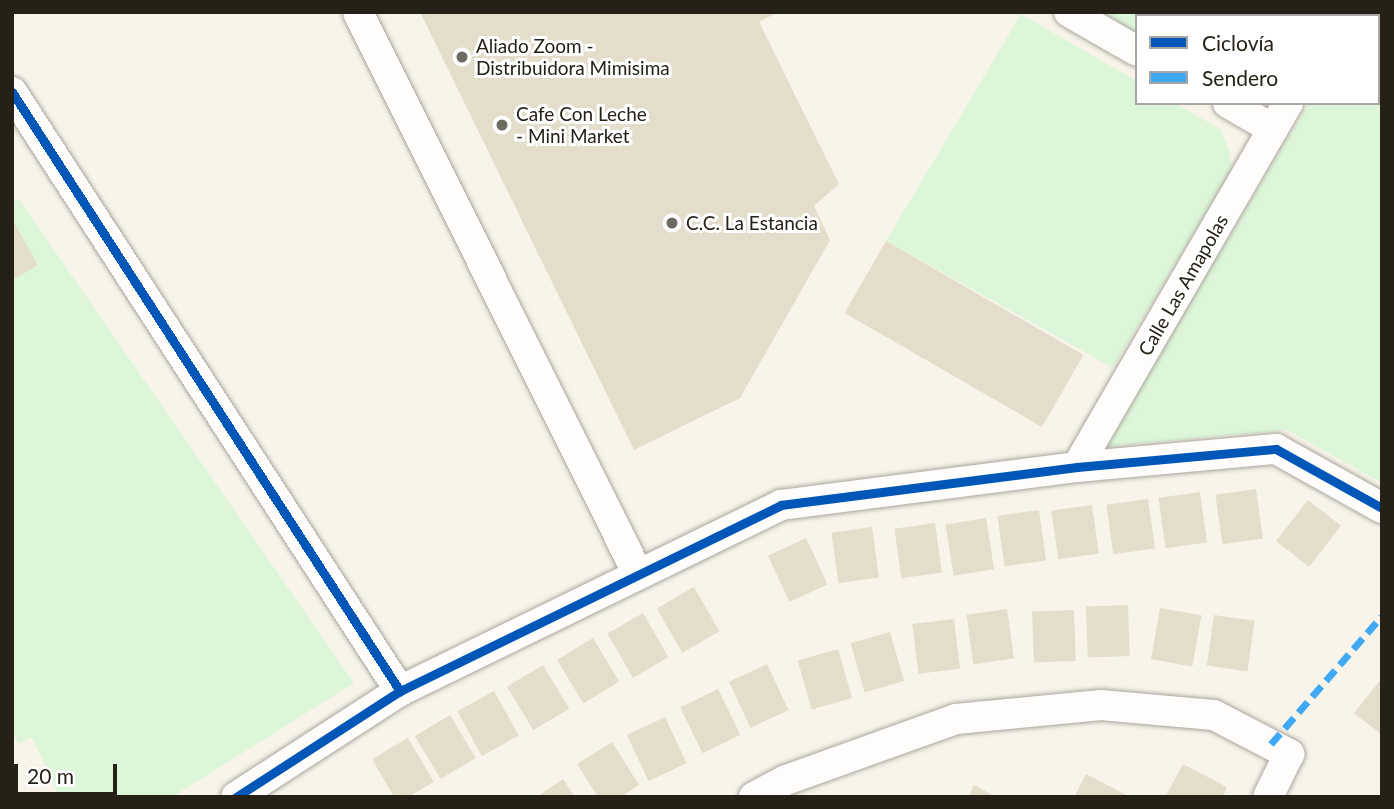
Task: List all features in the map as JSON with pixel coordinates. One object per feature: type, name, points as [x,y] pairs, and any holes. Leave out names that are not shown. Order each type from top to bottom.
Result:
[{"type":"street","points":[[358,12],[638,574]]},
{"type":"street","points":[[1069,12],[1135,50]]},
{"type":"street","points":[[12,92],[400,691]]},
{"type":"street","points":[[1231,105],[1273,129]]},
{"type":"street","name":"Calle Las Amapolas","points":[[1077,467],[1287,105]]},
{"type":"street","points":[[236,797],[400,691],[781,505],[1077,467],[1276,449],[1382,508]]},
{"type":"street","points":[[754,797],[786,780],[956,719],[1101,705],[1214,715],[1289,754],[1268,797]]},
{"type":"green space","points":[[1102,12],[1318,12],[1135,14],[1135,32]]},
{"type":"green space","points":[[1382,12],[1382,483],[1287,430],[1104,447],[1308,105],[1380,105],[1380,14],[1363,14]]},
{"type":"green space","points":[[1021,14],[1135,80],[1135,105],[1178,105],[1220,129],[1230,153],[1232,169],[1113,368],[886,241]]},
{"type":"green space","points":[[19,199],[354,683],[172,797],[59,797],[32,737],[18,744],[12,732],[12,203]]},
{"type":"building","name":"C.C. La Estancia","points":[[420,12],[778,12],[759,22],[839,184],[814,206],[830,240],[740,398],[634,450]]},
{"type":"building","points":[[12,219],[38,265],[12,280]]},
{"type":"building","points":[[886,241],[1083,355],[1042,427],[844,313]]},
{"type":"building","points":[[1256,489],[1263,539],[1222,544],[1215,495]]},
{"type":"building","points":[[1200,492],[1207,543],[1166,548],[1158,498]]},
{"type":"building","points":[[1148,499],[1155,549],[1113,554],[1106,505]]},
{"type":"building","points":[[1308,500],[1341,526],[1309,567],[1276,541]]},
{"type":"building","points":[[1092,505],[1099,554],[1058,559],[1051,511]]},
{"type":"building","points":[[1039,510],[1046,561],[1005,566],[997,516]]},
{"type":"building","points":[[986,518],[994,569],[954,576],[946,524]]},
{"type":"building","points":[[935,523],[942,573],[901,578],[894,529]]},
{"type":"building","points":[[872,527],[879,578],[838,583],[831,533]]},
{"type":"building","points":[[806,538],[828,584],[789,602],[768,556]]},
{"type":"building","points":[[694,587],[720,631],[682,653],[657,608]]},
{"type":"building","points":[[1128,605],[1130,656],[1088,657],[1086,606]]},
{"type":"building","points":[[1160,608],[1201,615],[1192,667],[1151,659]]},
{"type":"building","points":[[1007,609],[1014,659],[973,664],[966,615]]},
{"type":"building","points":[[1074,610],[1076,661],[1034,662],[1032,611]]},
{"type":"building","points":[[643,613],[668,657],[633,678],[607,634]]},
{"type":"building","points":[[1214,615],[1255,621],[1248,671],[1207,666]]},
{"type":"building","points":[[954,619],[960,669],[918,674],[912,624]]},
{"type":"building","points":[[890,632],[904,681],[865,692],[851,643]]},
{"type":"building","points":[[593,638],[619,682],[583,703],[557,660]]},
{"type":"building","points":[[838,649],[852,698],[812,710],[798,661]]},
{"type":"building","points":[[767,664],[789,710],[750,728],[729,682]]},
{"type":"building","points":[[543,665],[569,709],[533,730],[507,687]]},
{"type":"building","points":[[1382,678],[1382,735],[1354,713]]},
{"type":"building","points":[[718,689],[740,735],[703,753],[680,707]]},
{"type":"building","points":[[494,691],[519,736],[482,756],[457,711]]},
{"type":"building","points":[[450,715],[476,758],[441,779],[415,736]]},
{"type":"building","points":[[665,717],[687,763],[648,781],[627,735]]},
{"type":"building","points":[[408,738],[434,782],[408,797],[394,797],[372,759]]},
{"type":"building","points":[[612,742],[639,785],[621,797],[598,797],[577,764]]},
{"type":"building","points":[[1183,764],[1227,787],[1223,797],[1165,797]]},
{"type":"building","points":[[1086,774],[1130,797],[1074,797]]},
{"type":"building","points":[[563,779],[575,797],[536,797]]},
{"type":"building","points":[[974,785],[996,797],[968,797]]},
{"type":"marked path","points":[[1271,744],[1382,616]]},
{"type":"cycle path","points":[[12,92],[400,691]]},
{"type":"cycle path","points":[[236,797],[400,691],[781,505],[1077,467],[1276,449],[1382,508]]},
{"type":"place","name":"Aliado Zoom - Distribuidora Mimisima","points":[[462,57]]},
{"type":"place","name":"Cafe Con Leche - Mini Market","points":[[502,125]]},
{"type":"place","name":"C.C. La Estancia","points":[[672,223]]}]
